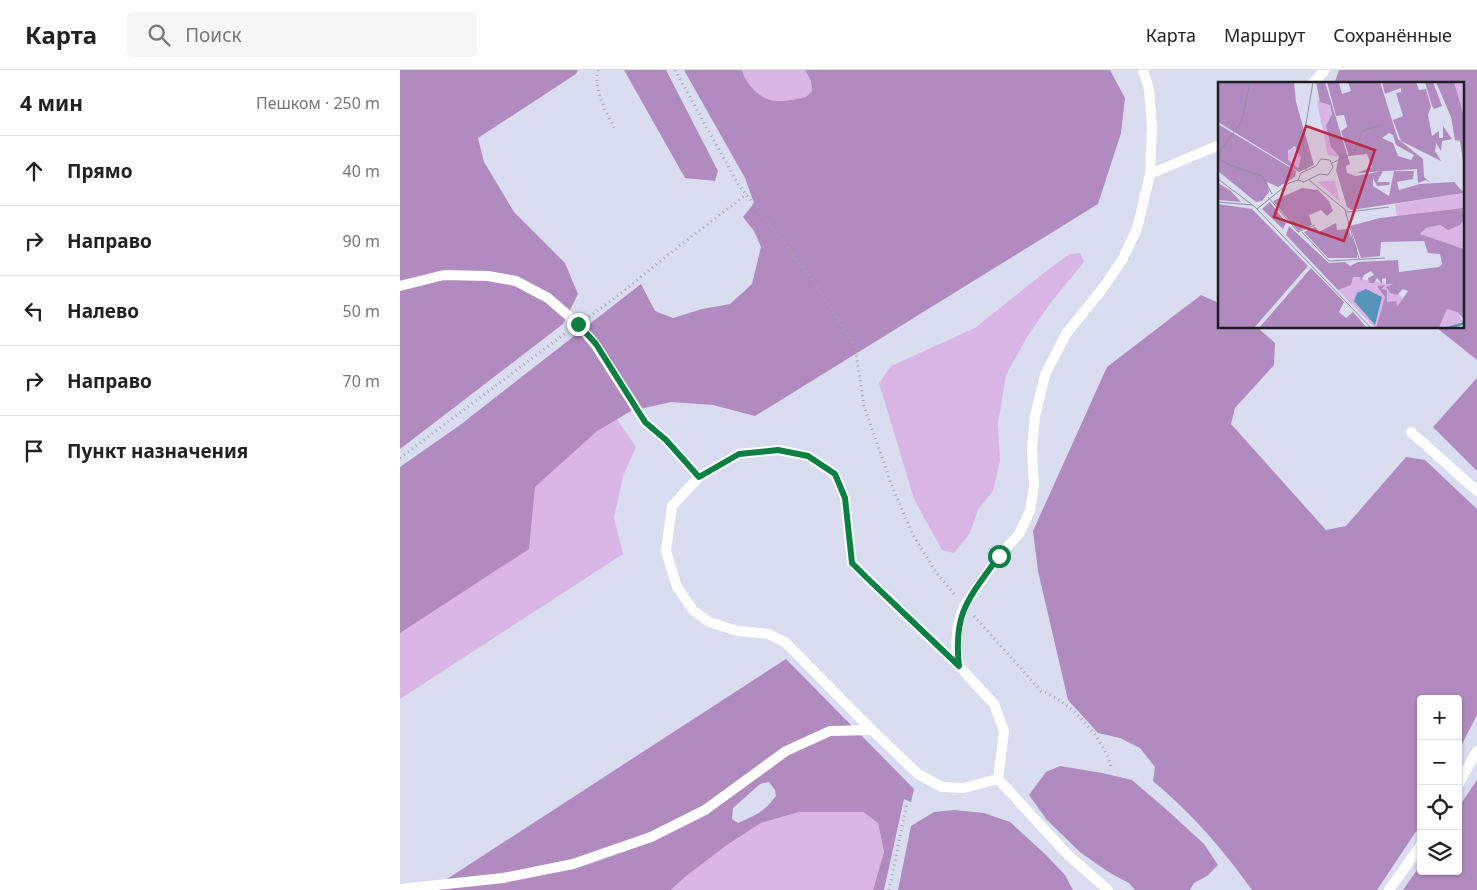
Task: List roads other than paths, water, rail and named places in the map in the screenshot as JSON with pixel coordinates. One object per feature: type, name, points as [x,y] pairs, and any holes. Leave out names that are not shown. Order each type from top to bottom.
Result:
[{"type":"lane","points":[[959,666],[956,646],[958,624],[964,606],[999,556],[1019,534],[1030,511],[1034,486],[1032,449],[1035,416],[1044,375],[1066,334],[1103,288],[1122,260],[1138,229],[1150,174],[1152,127],[1149,89],[1143,70]]},
{"type":"lane","points":[[1314,82],[1325,70]]},
{"type":"lane","points":[[1150,174],[1218,146]]},
{"type":"lane","points":[[400,286],[444,275],[488,276],[516,281],[548,298],[578,324],[596,344],[645,422],[666,440],[699,477]]},
{"type":"lane","points":[[1411,432],[1477,491]]},
{"type":"lane","points":[[778,450],[808,456],[835,474],[845,498],[852,563],[959,666],[994,704],[1004,731],[998,779],[964,788],[942,787],[918,774],[785,642],[768,634],[738,631],[710,622],[693,610],[677,587],[666,551],[672,506],[699,477],[739,454],[778,450]]},
{"type":"lane","points":[[400,889],[503,878],[573,864],[652,837],[705,810],[786,750],[830,730],[872,730]]},
{"type":"lane","points":[[1462,778],[1477,751]]},
{"type":"lane","points":[[998,779],[1067,854],[1108,890]]},
{"type":"lane","points":[[1389,890],[1417,850]]}]
